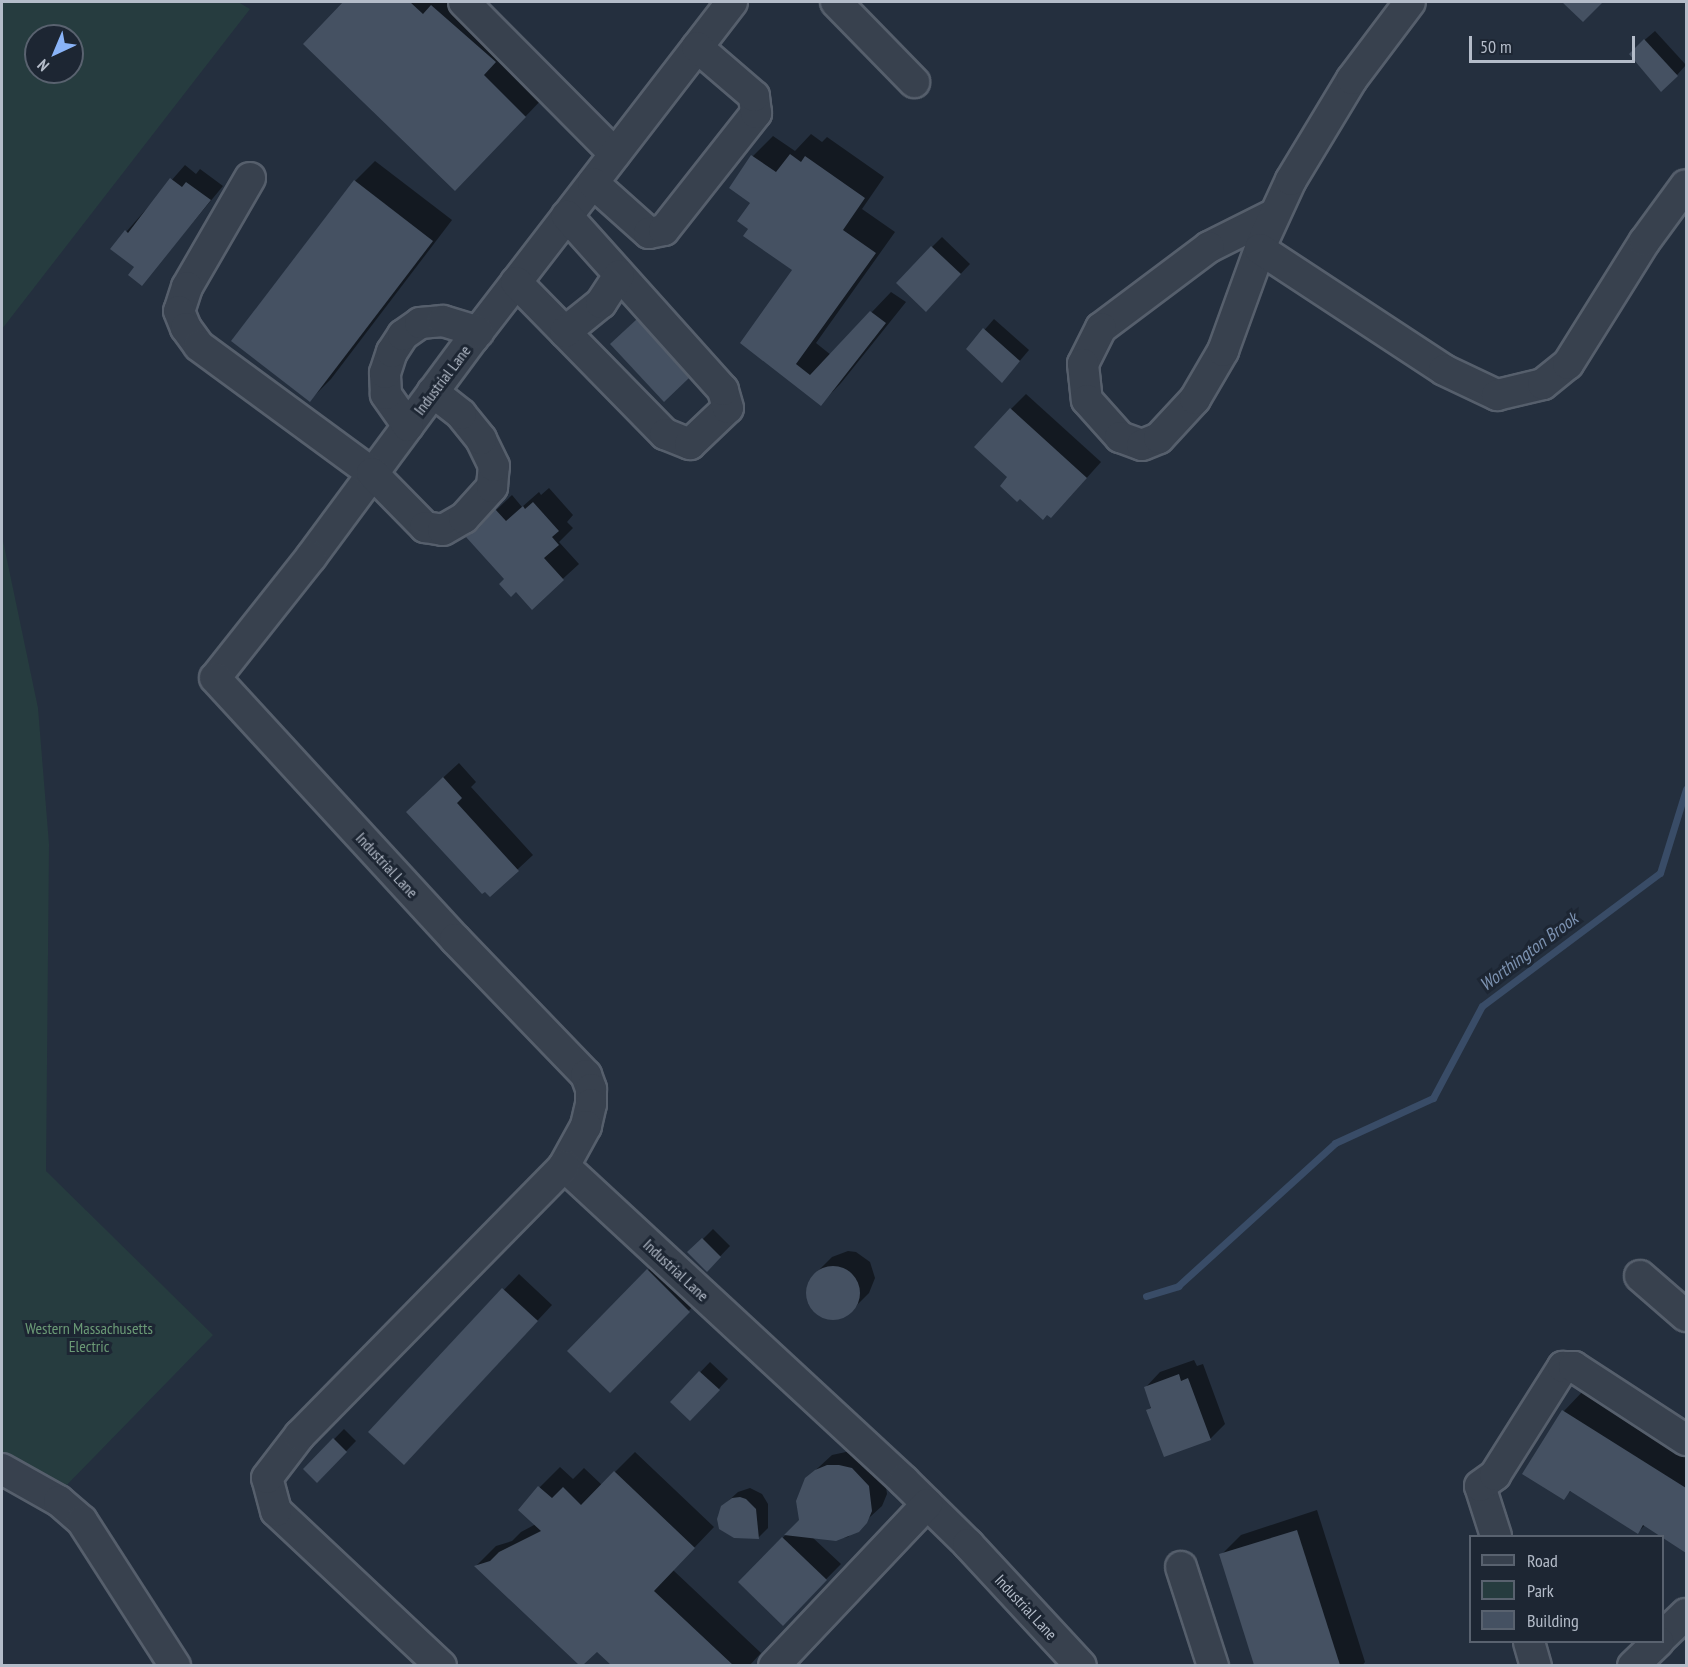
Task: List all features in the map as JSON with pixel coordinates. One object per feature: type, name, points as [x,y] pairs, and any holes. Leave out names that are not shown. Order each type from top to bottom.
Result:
[{"type":"street","points":[[464,2],[615,154]]},
{"type":"street","name":"Industrial Lane","points":[[732,2],[478,332],[311,558],[214,678],[456,939],[586,1075],[591,1089],[591,1104],[586,1126],[564,1166],[927,1504],[1081,1665]]},
{"type":"street","points":[[836,2],[914,82]]},
{"type":"street","points":[[1273,215],[1209,247],[1101,328],[1083,364],[1087,400],[1120,437],[1142,445],[1159,438],[1195,399],[1223,351],[1273,215],[1296,171],[1346,87],[1373,47],[1410,2]]},
{"type":"street","points":[[593,183],[649,233],[664,230],[756,113],[754,96],[697,48]]},
{"type":"street","points":[[250,178],[188,287],[179,311],[186,328],[198,346],[372,473],[425,527],[443,530],[464,518],[492,487],[494,466],[481,438],[461,414],[433,392]]},
{"type":"street","points":[[1260,249],[1444,370],[1497,395],[1543,384],[1568,364],[1645,241],[1686,185]]},
{"type":"street","points":[[516,282],[665,434],[690,444],[728,408],[723,390],[567,216]]},
{"type":"street","points":[[565,332],[601,303],[619,275]]},
{"type":"street","points":[[408,426],[386,394],[385,373],[392,352],[403,335],[420,323],[443,321],[478,332]]},
{"type":"street","points":[[441,1665],[276,1511],[267,1478],[300,1434],[564,1166]]},
{"type":"street","points":[[1640,1276],[1686,1316]]},
{"type":"street","points":[[1496,1535],[1480,1486],[1495,1475],[1563,1367],[1574,1367],[1686,1440]]},
{"type":"street","points":[[2,1469],[50,1495],[82,1521],[175,1665]]},
{"type":"street","points":[[774,1665],[927,1504]]},
{"type":"street","points":[[1180,1567],[1213,1665]]},
{"type":"street","points":[[1664,1635],[1686,1614]]},
{"type":"street","points":[[1530,1643],[1536,1665]]},
{"type":"street","points":[[1633,1665],[1656,1643]]},
{"type":"green space","points":[[2,2],[238,2],[250,9],[2,329]]},
{"type":"green space","name":"Western Massachusetts Electric","points":[[2,536],[38,708],[49,844],[46,1171],[213,1335],[59,1493],[2,1457]]},
{"type":"building","points":[[343,2],[410,2],[423,14],[431,5],[496,62],[484,75],[526,117],[455,191],[303,44]]},
{"type":"building","points":[[1562,2],[1603,2],[1583,22]]},
{"type":"building","points":[[1644,39],[1678,76],[1661,92],[1629,54]]},
{"type":"building","points":[[790,154],[801,162],[805,156],[865,198],[843,230],[876,253],[796,364],[810,375],[870,311],[886,323],[821,406],[740,343],[792,270],[743,236],[748,229],[737,221],[750,203],[729,188],[751,155],[776,172]]},
{"type":"building","points":[[170,178],[182,187],[186,182],[211,200],[142,286],[128,275],[134,267],[110,249],[125,230],[128,233]]},
{"type":"building","points":[[354,180],[433,241],[310,402],[231,341]]},
{"type":"building","points":[[931,246],[961,274],[926,312],[896,283]]},
{"type":"building","points":[[637,319],[689,378],[664,402],[610,344]]},
{"type":"building","points":[[983,328],[1020,361],[1002,383],[966,349]]},
{"type":"building","points":[[1010,408],[1087,478],[1051,518],[1047,515],[1043,520],[1020,499],[1017,502],[1000,486],[1007,477],[974,447]]},
{"type":"building","points":[[533,502],[559,531],[552,537],[559,545],[544,558],[564,580],[532,610],[516,592],[511,597],[499,584],[504,579],[466,537],[477,530],[495,509],[506,521],[523,506],[525,509]]},
{"type":"building","points":[[443,777],[462,798],[457,803],[519,871],[490,897],[485,892],[482,894],[406,812]]},
{"type":"building","points":[[702,1238],[721,1257],[707,1272],[687,1252]]},
{"type":"building","points":[[828,1266],[838,1266],[848,1270],[856,1278],[860,1293],[856,1308],[848,1316],[838,1320],[828,1320],[818,1316],[810,1308],[806,1298],[806,1288],[810,1278],[818,1270]]},
{"type":"building","points":[[647,1269],[690,1312],[610,1393],[567,1351]]},
{"type":"building","points":[[502,1288],[538,1321],[404,1465],[368,1432]]},
{"type":"building","points":[[699,1371],[720,1390],[690,1421],[670,1402]]},
{"type":"building","points":[[1179,1374],[1181,1381],[1188,1378],[1211,1440],[1164,1457],[1146,1410],[1151,1408],[1144,1387]]},
{"type":"building","points":[[1562,1410],[1686,1488],[1686,1553],[1664,1539],[1664,1535],[1658,1535],[1643,1525],[1638,1534],[1570,1491],[1564,1500],[1522,1474]]},
{"type":"building","points":[[333,1438],[347,1452],[317,1483],[303,1469]]},
{"type":"building","points":[[827,1465],[852,1468],[869,1486],[872,1511],[867,1523],[859,1532],[836,1541],[784,1535],[799,1520],[796,1501],[805,1478],[815,1470]]},
{"type":"building","points":[[614,1471],[695,1548],[654,1591],[733,1665],[611,1665],[597,1652],[583,1665],[579,1665],[474,1566],[490,1561],[499,1552],[541,1531],[518,1510],[538,1486],[552,1498],[563,1487],[581,1505]]},
{"type":"building","points":[[732,1498],[746,1499],[756,1509],[759,1539],[734,1538],[719,1529],[717,1519],[721,1506]]},
{"type":"building","points":[[1297,1530],[1340,1665],[1254,1665],[1219,1554]]},
{"type":"building","points":[[782,1537],[827,1580],[783,1626],[738,1582]]},
{"type":"waterway","name":"Worthington Brook","points":[[1146,1296],[1178,1286],[1335,1143],[1433,1098],[1482,1006],[1660,873],[1686,789]]}]
